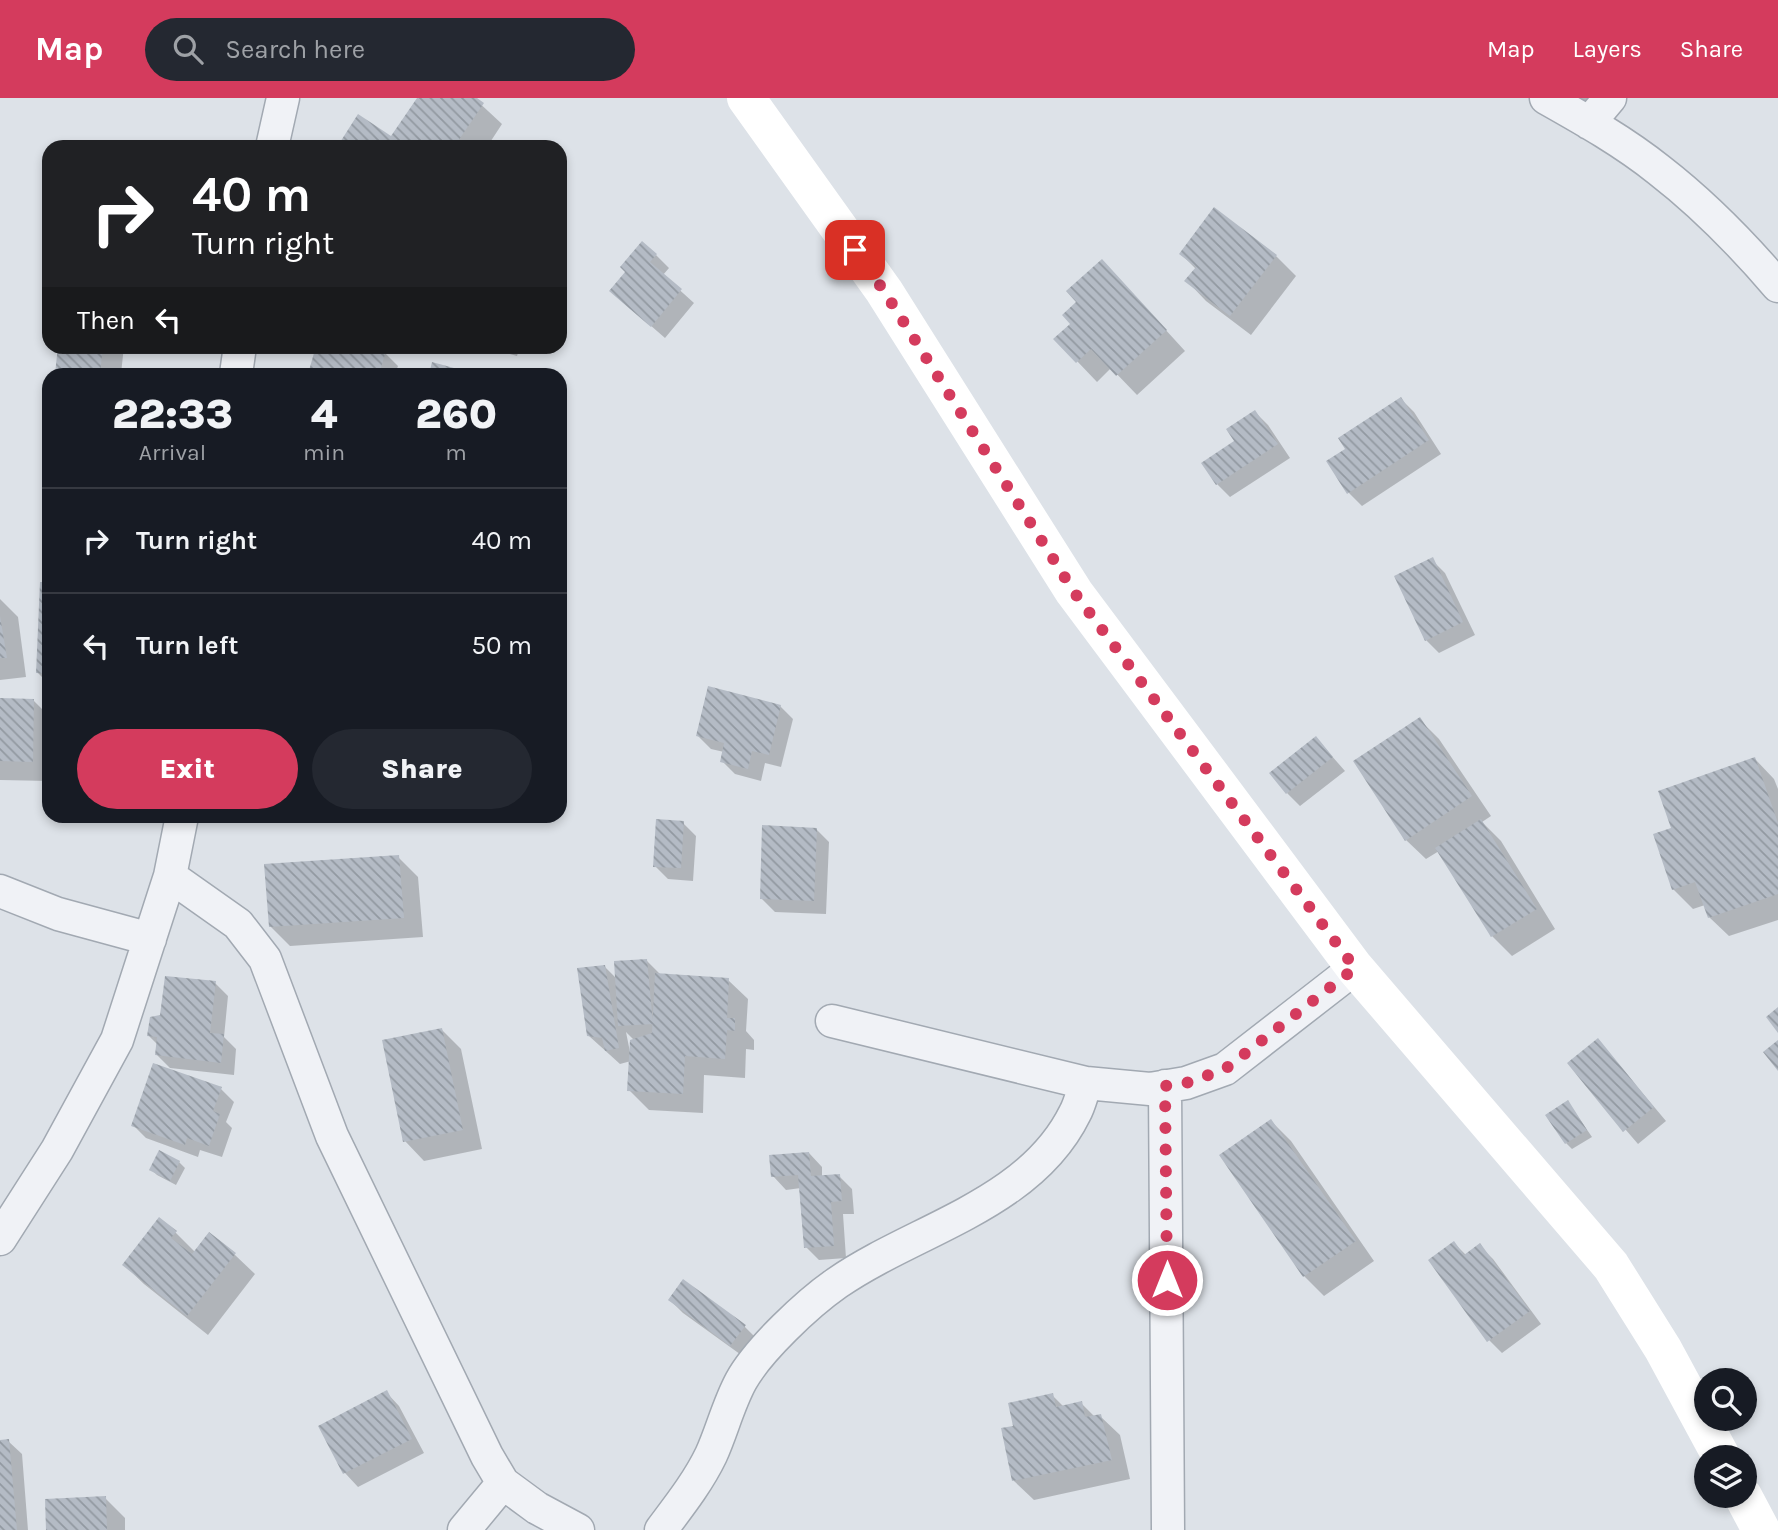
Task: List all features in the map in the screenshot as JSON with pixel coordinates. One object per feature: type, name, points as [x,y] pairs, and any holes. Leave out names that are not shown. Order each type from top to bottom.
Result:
[{"type":"street","points":[[274,140],[283,98]]},
{"type":"street","points":[[1546,98],[1660,170],[1724,226],[1778,286]]},
{"type":"street","points":[[1589,123],[1610,98]]},
{"type":"street","points":[[753,101],[884,291],[1074,592],[1355,968],[1611,1266],[1664,1349],[1715,1445]]},
{"type":"street","points":[[0,1239],[57,1150],[117,1040],[170,876],[181,823]]},
{"type":"street","points":[[170,876],[238,924],[265,959],[332,1136],[487,1456],[503,1483],[537,1508],[578,1530]]},
{"type":"street","points":[[0,891],[58,915],[150,939]]},
{"type":"street","points":[[832,1021],[1086,1083],[1150,1089],[1186,1083],[1225,1069],[1355,968]]},
{"type":"street","points":[[661,1530],[689,1493],[710,1456],[741,1380],[779,1333],[836,1283],[984,1203],[1032,1170],[1054,1146],[1075,1113],[1086,1083]]},
{"type":"street","points":[[1165,1086],[1168,1530]]},
{"type":"street","points":[[464,1530],[503,1483]]},
{"type":"street","points":[[1749,1508],[1761,1530]]},
{"type":"building","points":[[417,98],[477,98],[484,103],[459,140],[341,140],[358,114],[391,136]]},
{"type":"building","points":[[1214,207],[1277,255],[1230,316],[1184,281],[1196,267],[1179,254]]},
{"type":"building","points":[[642,241],[657,254],[650,262],[682,289],[651,327],[609,291],[625,272],[620,267]]},
{"type":"building","points":[[1102,259],[1167,330],[1116,376],[1091,349],[1076,363],[1053,339],[1070,324],[1062,315],[1076,302],[1066,291]]},
{"type":"building","points":[[57,354],[102,354],[101,368],[56,368]]},
{"type":"building","points":[[314,354],[385,354],[381,368],[310,368]]},
{"type":"building","points":[[432,362],[454,368],[430,368]]},
{"type":"building","points":[[1401,397],[1429,440],[1347,494],[1326,461],[1345,449],[1338,438]]},
{"type":"building","points":[[1255,410],[1278,444],[1216,485],[1201,463],[1234,441],[1226,429]]},
{"type":"building","points":[[1433,557],[1463,622],[1425,641],[1394,576]]},
{"type":"building","points":[[40,582],[42,582],[42,673],[36,673]]},
{"type":"building","points":[[0,616],[7,658],[0,658]]},
{"type":"building","points":[[708,686],[781,705],[769,755],[752,751],[748,769],[720,762],[724,743],[696,736]]},
{"type":"building","points":[[0,698],[34,699],[33,762],[0,761]]},
{"type":"building","points":[[1420,717],[1472,796],[1405,841],[1353,761]]},
{"type":"building","points":[[1316,736],[1333,757],[1286,794],[1269,773]]},
{"type":"building","points":[[1755,757],[1778,823],[1778,894],[1708,918],[1695,882],[1672,890],[1653,834],[1671,828],[1658,791]]},
{"type":"building","points":[[656,819],[684,821],[681,868],[653,867]]},
{"type":"building","points":[[1481,819],[1537,909],[1491,937],[1435,848]]},
{"type":"building","points":[[762,825],[817,828],[814,901],[760,899]]},
{"type":"building","points":[[399,855],[404,918],[269,927],[264,864]]},
{"type":"building","points":[[647,959],[653,1024],[618,1026],[614,961]]},
{"type":"building","points":[[605,965],[619,1048],[605,1051],[602,1038],[587,1036],[577,968]]},
{"type":"building","points":[[655,973],[729,978],[727,1018],[735,1018],[735,1031],[727,1030],[725,1059],[685,1056],[683,1094],[627,1091],[630,1040],[652,1033]]},
{"type":"building","points":[[165,976],[216,981],[210,1033],[224,1034],[221,1063],[155,1055],[157,1037],[147,1036],[150,1017],[160,1015]]},
{"type":"building","points":[[1778,1007],[1778,1033],[1766,1017]]},
{"type":"building","points":[[442,1028],[463,1130],[403,1142],[382,1040]]},
{"type":"building","points":[[1598,1038],[1654,1107],[1623,1132],[1567,1063]]},
{"type":"building","points":[[1778,1040],[1778,1071],[1763,1052]]},
{"type":"building","points":[[153,1063],[222,1087],[213,1111],[220,1114],[209,1146],[187,1138],[185,1145],[131,1126]]},
{"type":"building","points":[[1568,1100],[1587,1130],[1565,1144],[1545,1115]]},
{"type":"building","points":[[1271,1119],[1356,1241],[1303,1277],[1219,1155]]},
{"type":"building","points":[[159,1150],[180,1161],[170,1181],[149,1170]]},
{"type":"building","points":[[809,1152],[811,1176],[840,1174],[842,1201],[831,1202],[834,1246],[804,1248],[798,1175],[771,1177],[769,1155]]},
{"type":"building","points":[[159,1217],[177,1231],[171,1238],[192,1254],[209,1232],[236,1253],[187,1316],[122,1265]]},
{"type":"building","points":[[1454,1241],[1464,1255],[1480,1243],[1530,1311],[1487,1342],[1428,1260]]},
{"type":"building","points":[[683,1279],[746,1325],[730,1346],[668,1300]]},
{"type":"building","points":[[387,1390],[412,1439],[343,1474],[318,1426]]},
{"type":"building","points":[[1053,1393],[1056,1407],[1082,1401],[1085,1417],[1101,1414],[1112,1460],[1012,1481],[1001,1428],[1013,1426],[1008,1403]]},
{"type":"building","points":[[9,1439],[17,1530],[0,1530],[0,1440]]},
{"type":"building","points":[[106,1496],[107,1530],[46,1530],[45,1499]]},
{"type":"route","points":[[855,250],[884,291],[1074,592],[1355,968],[1225,1069],[1186,1083],[1165,1086],[1167,1280]]}]
